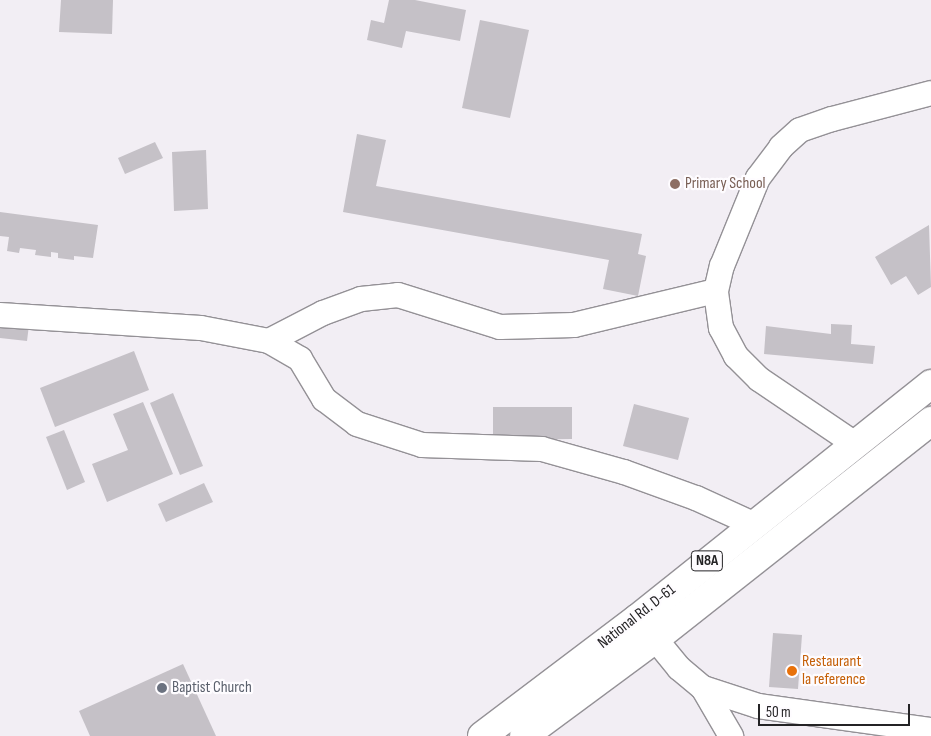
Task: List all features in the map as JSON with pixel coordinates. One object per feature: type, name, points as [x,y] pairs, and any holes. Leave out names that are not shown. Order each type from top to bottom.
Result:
[{"type":"highway","name":"National Rd. D-61","points":[[482,736],[638,618],[753,524],[931,384]]},
{"type":"highway","name":"National Rd. D-61","points":[[524,736],[654,639],[931,421]]},
{"type":"street","points":[[855,444],[759,379],[736,356],[721,328],[716,291],[722,266],[758,178],[780,147],[800,130],[832,118],[931,93]]},
{"type":"street","points":[[269,341],[323,313],[361,300],[388,296],[398,295],[500,327],[509,327],[574,325],[716,291]]},
{"type":"street","points":[[0,315],[142,322],[201,328],[269,341],[300,359],[324,399],[356,424],[422,445],[542,449],[633,475],[696,498],[753,524]]},
{"type":"street","points":[[638,618],[679,668],[704,688],[758,706],[931,730]]},
{"type":"street","points":[[704,688],[731,736]]},
{"type":"building","points":[[61,0],[113,0],[112,34],[59,32]]},
{"type":"building","points":[[389,0],[415,0],[466,10],[460,41],[406,31],[402,48],[367,40],[371,20],[384,23]]},
{"type":"building","points":[[480,20],[529,30],[510,118],[462,108]]},
{"type":"building","points":[[357,134],[386,140],[376,186],[642,234],[638,254],[646,256],[638,296],[603,289],[609,260],[343,212]]},
{"type":"building","points":[[155,142],[163,158],[125,174],[118,158]]},
{"type":"building","points":[[206,150],[208,209],[174,211],[172,152]]},
{"type":"building","points":[[0,212],[98,225],[93,258],[74,256],[74,260],[58,258],[58,253],[51,252],[51,257],[35,255],[36,250],[20,248],[19,253],[7,251],[9,237],[0,236]]},
{"type":"building","points":[[929,225],[931,287],[918,295],[906,276],[891,285],[875,257]]},
{"type":"building","points":[[0,322],[29,325],[27,341],[0,338]]},
{"type":"building","points":[[831,324],[852,325],[851,344],[875,346],[873,364],[764,354],[766,326],[831,334]]},
{"type":"building","points":[[134,351],[149,390],[55,427],[40,388]]},
{"type":"building","points":[[173,393],[203,466],[180,475],[150,403]]},
{"type":"building","points":[[143,402],[173,474],[107,502],[92,464],[128,450],[113,414]]},
{"type":"building","points":[[634,404],[689,418],[678,460],[623,446]]},
{"type":"building","points":[[493,407],[572,407],[572,439],[493,440]]},
{"type":"building","points":[[64,430],[85,482],[67,490],[46,437]]},
{"type":"building","points":[[204,483],[213,502],[166,522],[158,504]]},
{"type":"building","points":[[773,633],[802,635],[798,689],[769,687]]},
{"type":"building","name":"Baptist Church","points":[[183,664],[216,736],[90,736],[79,711]]},
{"type":"place","name":"Primary School","points":[[675,184]]},
{"type":"place","name":"Restaurant la reference","points":[[792,671]]},
{"type":"place","name":"Baptist Church","points":[[162,688]]}]
